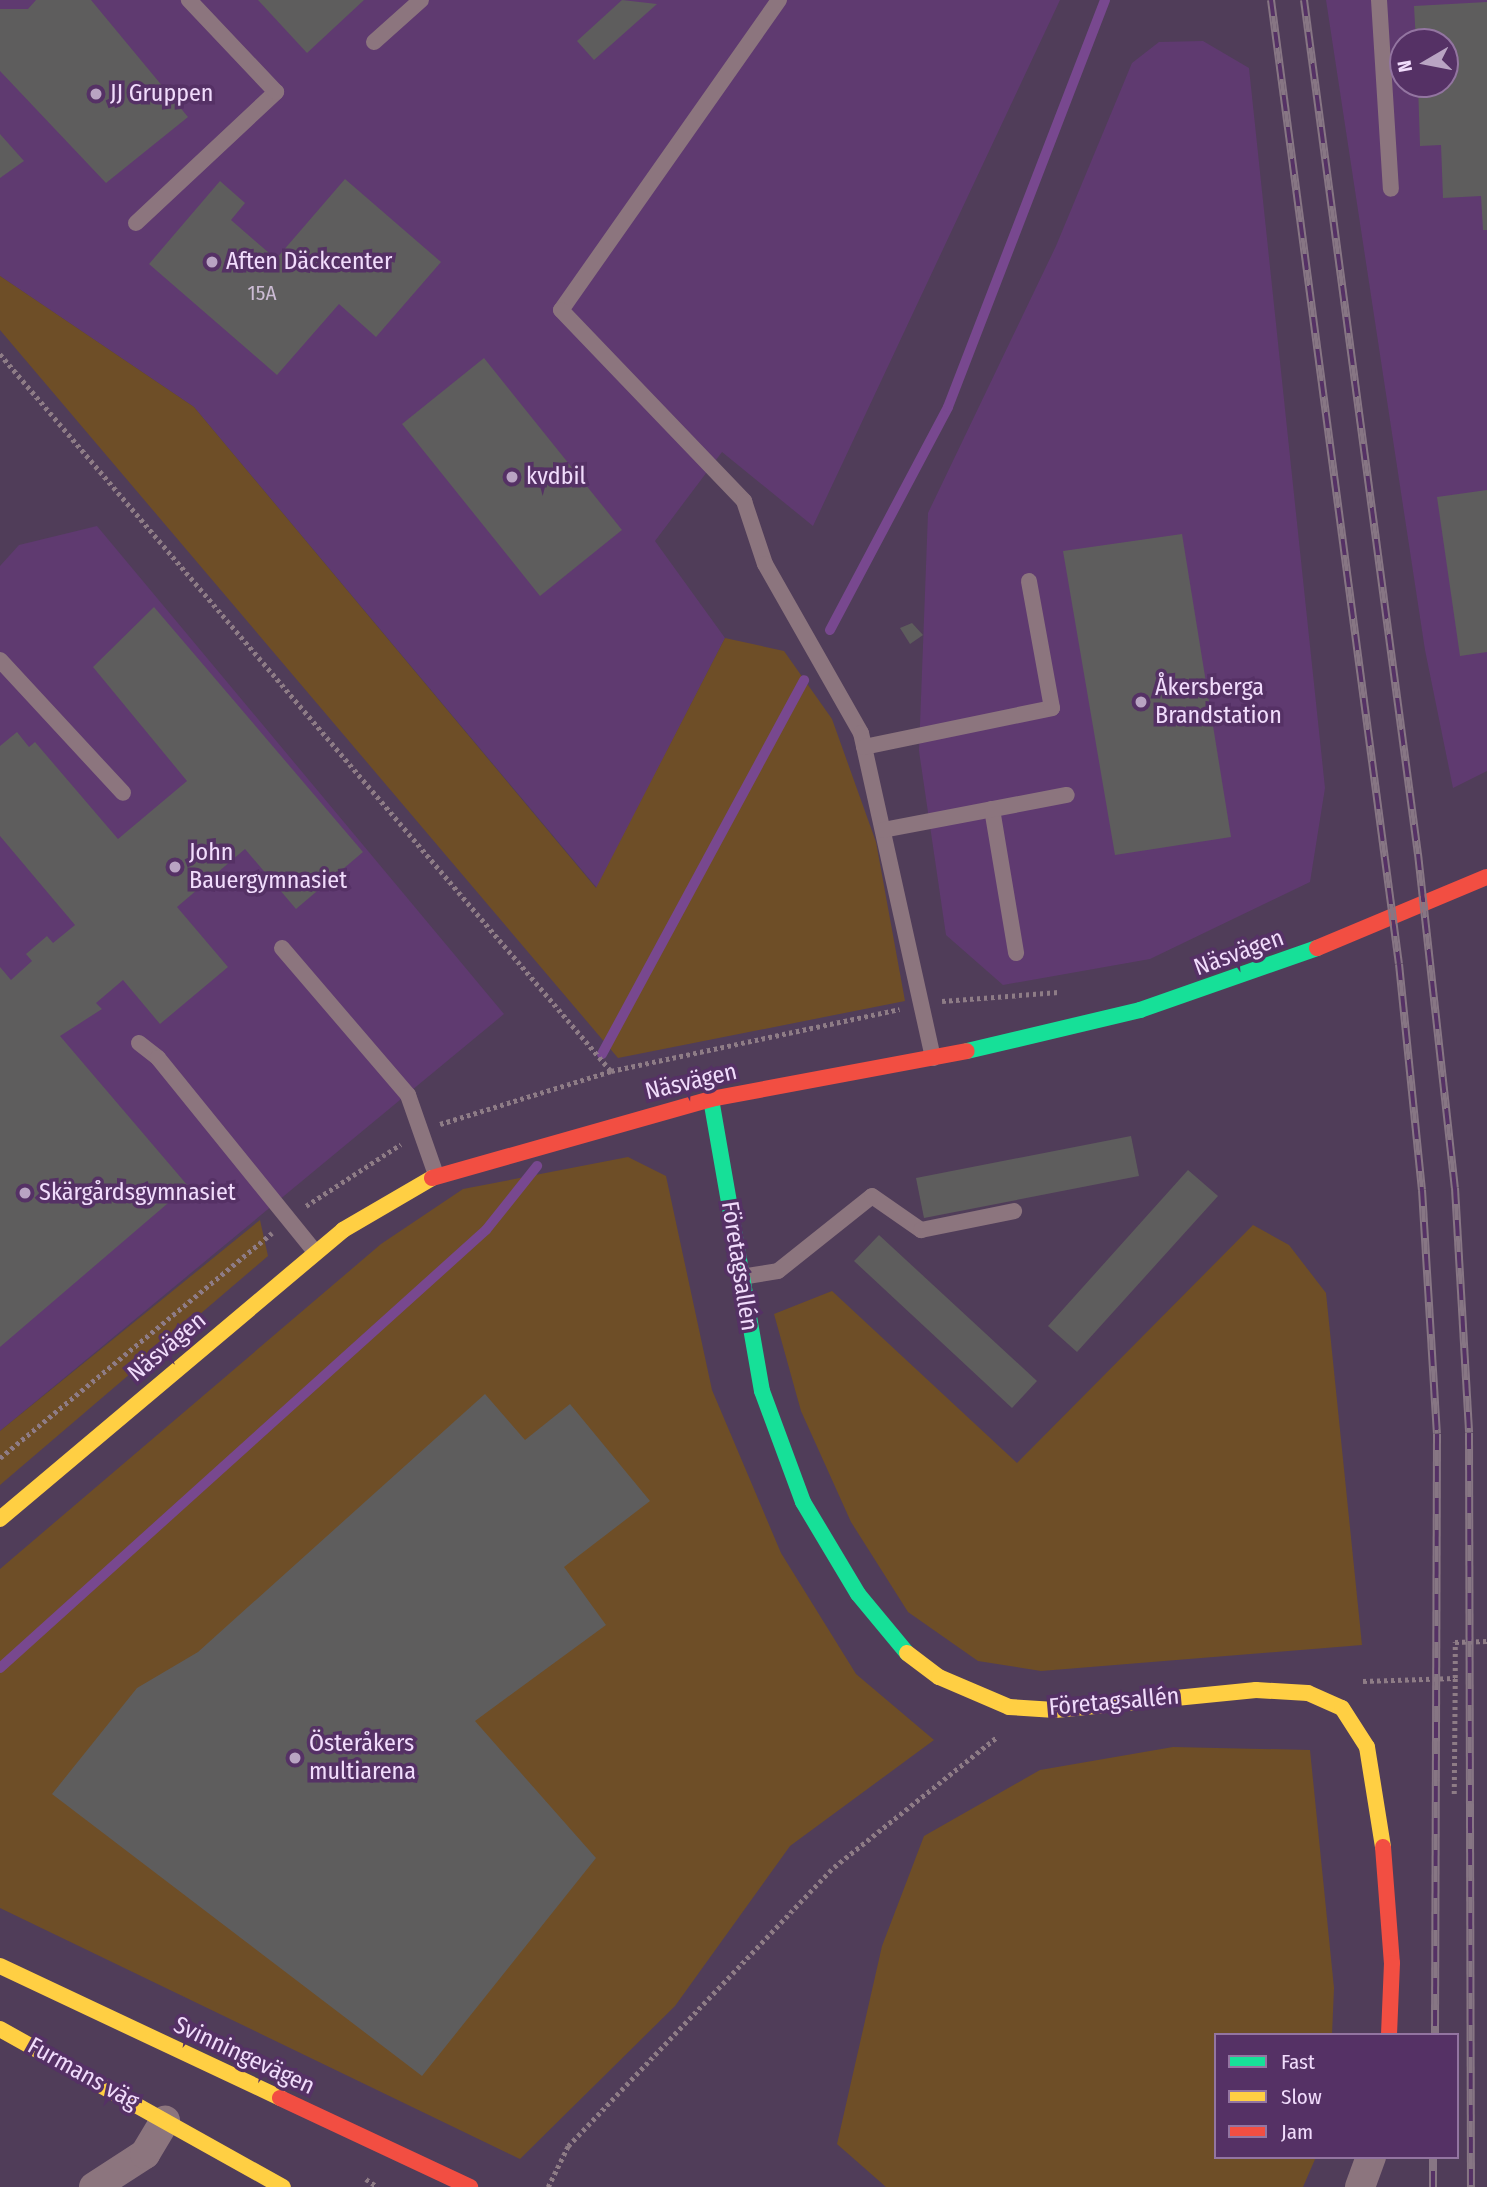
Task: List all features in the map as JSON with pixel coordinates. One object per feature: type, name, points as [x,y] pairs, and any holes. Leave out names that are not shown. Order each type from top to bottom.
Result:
[{"type":"street","name":"Näsvägen","points":[[0,1518],[315,1252],[382,1203],[436,1175],[711,1099],[933,1058],[1195,993],[1487,877]]},
{"type":"street","name":"Företagsallén","points":[[711,1099],[738,1277],[782,1448],[839,1564],[906,1653],[939,1677],[1009,1707],[1055,1710],[1256,1690],[1308,1693],[1331,1701]]},
{"type":"street","points":[[1331,1701],[1350,1716],[1367,1747],[1380,1802],[1392,1963],[1389,2033]]},
{"type":"street","name":"Svinningevägen","points":[[0,1966],[470,2187]]},
{"type":"street","name":"Furmans väg","points":[[0,2029],[283,2187]]},
{"type":"street","name":"Furmans väg","points":[[94,2187],[145,2154],[165,2121]]},
{"type":"street","points":[[1360,2187],[1370,2159]]},
{"type":"lane","points":[[136,223],[276,92],[189,0]]},
{"type":"lane","points":[[374,42],[421,0]]},
{"type":"lane","points":[[779,0],[561,310],[744,501],[765,564],[864,747],[933,1058]]},
{"type":"lane","points":[[1380,0],[1391,189]]},
{"type":"lane","points":[[864,747],[1052,708],[1029,580]]},
{"type":"lane","points":[[0,660],[123,793]]},
{"type":"lane","points":[[883,830],[1067,795]]},
{"type":"lane","points":[[992,809],[1016,953]]},
{"type":"lane","points":[[282,948],[408,1095],[436,1175]]},
{"type":"lane","points":[[139,1043],[158,1058],[315,1252]]},
{"type":"lane","points":[[738,1277],[778,1271],[872,1196],[921,1230],[1014,1211]]},
{"type":"path","points":[[0,354],[611,1071]]},
{"type":"path","points":[[1454,1794],[1455,1642],[1487,1641]]},
{"type":"path","points":[[1331,1701],[1352,1681],[1455,1678]]},
{"type":"path","points":[[550,2185],[568,2146],[834,1867],[940,1777],[996,1741],[1009,1707]]},
{"type":"shaded area","points":[[0,0],[1060,0],[813,526],[722,452],[655,541],[725,638],[597,888],[194,407],[0,276]]},
{"type":"shaded area","points":[[1326,0],[1487,0],[1487,771],[1453,788],[1425,650]]},
{"type":"shaded area","points":[[1203,41],[1249,68],[1325,788],[1310,882],[1150,959],[1003,985],[946,935],[919,751],[928,513],[1056,246],[1132,63],[1159,42]]},
{"type":"shaded area","points":[[0,276],[194,407],[596,888],[725,638],[784,651],[832,719],[876,842],[905,1001],[618,1058],[0,330]]},
{"type":"shaded area","points":[[97,526],[504,1014],[0,1431],[0,566],[19,545]]},
{"type":"shaded area","points":[[628,1157],[666,1176],[712,1390],[781,1553],[856,1674],[934,1740],[790,1846],[675,2006],[520,2159],[0,1908],[0,1569],[381,1244],[463,1189]]},
{"type":"shaded area","points":[[260,1220],[268,1256],[0,1485],[0,1431]]},
{"type":"shaded area","points":[[1253,1225],[1289,1245],[1326,1293],[1362,1645],[1041,1671],[978,1661],[908,1612],[851,1522],[801,1411],[774,1314],[832,1291],[1017,1463]]},
{"type":"shaded area","points":[[1173,1747],[1310,1750],[1334,1988],[1332,2033],[1214,2033],[1214,2159],[1315,2159],[1303,2187],[886,2187],[837,2144],[882,1946],[924,1836],[1040,1770]]},
{"type":"building","name":"JJ Gruppen","points":[[36,0],[91,0],[188,117],[106,183],[0,71],[0,9],[28,9]]},
{"type":"building","points":[[258,0],[364,0],[307,53]]},
{"type":"building","points":[[622,0],[657,4],[594,60],[577,41]]},
{"type":"building","points":[[1487,2],[1487,230],[1483,230],[1481,196],[1443,198],[1441,145],[1420,146],[1418,98],[1459,98],[1459,28],[1415,28],[1414,6]]},
{"type":"building","points":[[0,134],[24,161],[0,178]]},
{"type":"building","points":[[345,179],[441,262],[376,337],[339,304],[277,375],[149,264],[220,181],[245,203],[231,220],[276,259]]},
{"type":"building","name":"kvdbil","points":[[484,358],[622,530],[540,596],[402,424]]},
{"type":"building","points":[[1487,490],[1487,652],[1460,656],[1437,497]]},
{"type":"building","name":"Åkersberga Brandstation","points":[[1182,534],[1231,837],[1115,855],[1063,551]]},
{"type":"building","points":[[154,607],[363,852],[296,909],[245,849],[177,907],[228,967],[160,1024],[123,980],[96,1003],[102,1009],[60,1036],[188,1186],[0,1347],[0,967],[11,980],[32,961],[26,954],[47,936],[53,943],[75,925],[0,836],[0,746],[17,732],[29,747],[35,742],[118,839],[187,781],[93,667]]},
{"type":"building","points":[[912,623],[923,635],[910,644],[900,628]]},
{"type":"building","points":[[1131,1136],[1139,1176],[924,1218],[916,1178]]},
{"type":"building","points":[[1188,1170],[1218,1196],[1077,1352],[1048,1326]]},
{"type":"building","points":[[879,1235],[1037,1381],[1012,1408],[854,1261]]},
{"type":"building","name":"Österåkers multiarena","points":[[485,1394],[525,1440],[570,1404],[650,1501],[564,1567],[606,1625],[475,1721],[596,1858],[422,2076],[52,1794],[137,1688],[198,1652]]},
{"type":"waterway","points":[[830,630],[948,407],[1105,0]]},
{"type":"waterway","points":[[602,1054],[804,680]]},
{"type":"waterway","points":[[0,1668],[486,1230],[537,1166]]},
{"type":"railway","points":[[1271,0],[1399,964],[1422,1190],[1437,1434],[1435,2033]]},
{"type":"railway","points":[[1304,0],[1418,854],[1455,1188],[1469,1433],[1471,2187]]},
{"type":"railway","points":[[1433,2159],[1433,2187]]},
{"type":"traffic: fast","points":[[967,1051],[1140,1010],[1317,948]]},
{"type":"traffic: fast","points":[[711,1099],[762,1391],[803,1502],[858,1594],[907,1653]]},
{"type":"traffic: slow","points":[[0,1519],[343,1230],[432,1178]]},
{"type":"traffic: slow","points":[[907,1653],[939,1677],[1009,1707],[1055,1710],[1256,1690],[1308,1693],[1342,1708],[1367,1747],[1383,1847]]},
{"type":"traffic: slow","points":[[0,1966],[280,2098]]},
{"type":"traffic: slow","points":[[0,2029],[283,2187]]},
{"type":"traffic: jam","points":[[1317,948],[1487,877]]},
{"type":"traffic: jam","points":[[432,1178],[711,1099],[967,1051]]},
{"type":"traffic: jam","points":[[1383,1847],[1392,1963],[1389,2033]]},
{"type":"traffic: jam","points":[[280,2098],[470,2187]]},
{"type":"place","name":"JJ Gruppen","points":[[96,94]]},
{"type":"place","name":"Aften Däckcenter","points":[[212,262]]},
{"type":"place","name":"kvdbil","points":[[512,477]]},
{"type":"place","name":"Åkersberga Brandstation","points":[[1141,702]]},
{"type":"place","name":"John Bauergymnasiet","points":[[175,867]]},
{"type":"place","name":"Skärgårdsgymnasiet","points":[[25,1193]]},
{"type":"place","name":"Österåkers multiarena","points":[[295,1758]]}]
